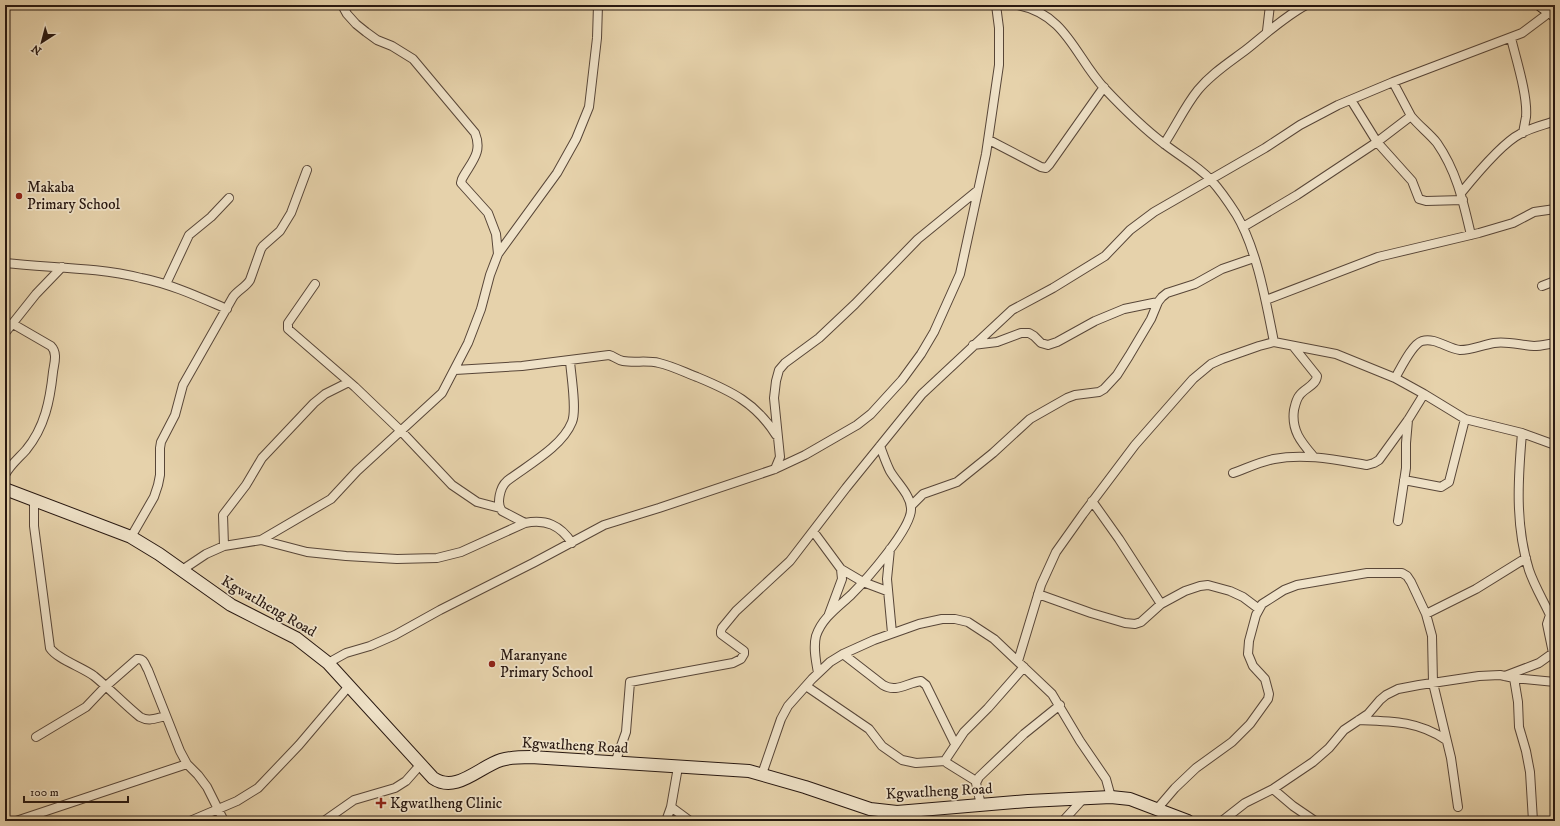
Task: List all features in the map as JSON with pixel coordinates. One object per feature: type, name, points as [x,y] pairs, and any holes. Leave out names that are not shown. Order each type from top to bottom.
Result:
[{"type":"street","points":[[342,5],[347,14],[356,24],[377,40],[392,46],[413,59],[475,134],[479,142],[478,150],[461,183],[488,213],[496,234],[498,254]]},
{"type":"street","points":[[182,570],[206,554],[224,546],[261,540],[331,499],[357,471],[442,393],[468,344],[479,316],[498,254],[557,172],[576,139],[589,107],[597,38],[598,5]]},
{"type":"street","points":[[328,663],[346,653],[370,646],[395,635],[440,610],[612,522],[659,508],[775,469],[805,455],[857,425],[882,403],[921,354],[934,332],[960,274],[988,140],[998,65],[999,28],[996,5]]},
{"type":"street","points":[[1018,5],[1031,6],[1048,17],[1066,35],[1081,58],[1104,88],[1139,124],[1210,179],[1235,214],[1242,227],[1254,258],[1266,300],[1274,342]]},
{"type":"street","points":[[1267,31],[1270,5]]},
{"type":"street","points":[[1164,144],[1191,99],[1206,81],[1224,65],[1247,49],[1267,31],[1294,11],[1306,5]]},
{"type":"street","points":[[615,763],[626,732],[630,682],[733,663],[741,659],[744,651],[721,634],[720,631],[736,611],[790,561],[922,394],[1012,310],[1053,288],[1105,256],[1130,230],[1154,212],[1265,148],[1300,125],[1351,100],[1393,82],[1522,33],[1548,10]]},
{"type":"street","points":[[1511,38],[1526,109],[1523,132]]},
{"type":"street","points":[[1393,82],[1411,116],[1436,142],[1453,170],[1462,197],[1471,235]]},
{"type":"street","points":[[988,140],[1041,167],[1046,168],[1104,88]]},
{"type":"street","points":[[1351,100],[1377,142],[1412,181],[1419,199],[1422,201],[1462,197],[1502,147],[1523,132],[1555,121]]},
{"type":"street","points":[[1242,227],[1297,195],[1377,142],[1411,116]]},
{"type":"street","points":[[131,537],[154,497],[160,475],[161,442],[175,415],[180,394],[184,385],[236,293],[250,280],[263,246],[280,231],[291,213],[307,170]]},
{"type":"street","points":[[775,469],[780,457],[774,392],[779,370],[785,363],[819,338],[856,304],[918,239],[978,190]]},
{"type":"street","points":[[166,284],[189,235],[211,217],[229,198]]},
{"type":"street","points":[[1266,300],[1378,257],[1471,235],[1513,223],[1534,212],[1555,209]]},
{"type":"street","points":[[911,506],[923,494],[957,482],[993,453],[1030,419],[1067,398],[1099,392],[1104,389],[1117,375],[1151,318],[1158,302],[1167,293],[1195,284],[1222,269],[1254,258]]},
{"type":"street","points":[[5,263],[84,268],[123,274],[166,284],[227,309]]},
{"type":"street","points":[[5,333],[36,294],[62,267]]},
{"type":"street","points":[[1542,286],[1555,280]]},
{"type":"street","points":[[315,284],[288,322],[288,329],[349,382],[401,431],[457,488],[477,502],[500,508]]},
{"type":"street","points":[[973,345],[997,342],[1021,333],[1029,333],[1041,343],[1048,345],[1057,342],[1095,320],[1124,309],[1158,302]]},
{"type":"street","points":[[5,476],[9,469],[27,449],[44,418],[50,399],[55,354],[51,346],[13,324]]},
{"type":"street","points":[[1395,378],[1412,350],[1417,344],[1423,341],[1445,344],[1462,350],[1468,350],[1493,343],[1535,346],[1555,343]]},
{"type":"street","points":[[1018,661],[1038,594],[1056,552],[1092,501],[1135,445],[1200,372],[1211,364],[1222,359],[1274,342],[1336,354],[1395,378],[1465,419],[1522,433],[1555,445]]},
{"type":"street","points":[[1293,346],[1317,376],[1314,382],[1299,396],[1295,404],[1293,423],[1300,440],[1314,457]]},
{"type":"street","points":[[455,370],[522,366],[609,355],[614,356],[621,361],[660,363],[729,391],[745,401],[767,421],[778,438]]},
{"type":"street","points":[[525,523],[502,511],[498,504],[504,484],[555,446],[563,437],[573,421],[570,361]]},
{"type":"street","points":[[224,546],[223,515],[246,485],[262,458],[314,402],[325,394],[349,382]]},
{"type":"street","points":[[1233,473],[1259,463],[1293,457],[1314,457],[1367,465],[1374,463],[1379,460],[1408,420],[1424,394]]},
{"type":"street","points":[[1404,480],[1441,487],[1449,482],[1465,419]]},
{"type":"street","points":[[1398,521],[1404,480],[1408,420]]},
{"type":"street","points":[[1505,677],[1554,655],[1547,624],[1552,614],[1530,572],[1521,536],[1519,483],[1522,433]]},
{"type":"street","points":[[828,616],[863,582],[890,549],[911,514],[911,506],[908,497],[889,469],[880,446]]},
{"type":"street","name":"Kgwatlheng Road","points":[[5,489],[131,537],[182,570],[231,605],[296,638],[328,663],[421,764],[442,783],[450,784],[462,780],[501,760],[514,757],[739,770],[762,774],[870,808],[888,816],[897,812],[1111,797],[1130,799],[1188,821]]},
{"type":"street","points":[[34,500],[34,526],[50,648],[58,656],[90,674],[145,720],[166,716]]},
{"type":"street","points":[[1092,501],[1119,539],[1161,604]]},
{"type":"street","points":[[261,540],[307,552],[346,556],[397,559],[437,558],[461,552],[525,523],[544,522],[566,533],[572,543]]},
{"type":"street","points":[[813,531],[841,569],[863,582],[887,591]]},
{"type":"street","points":[[890,549],[887,591],[892,633]]},
{"type":"street","points":[[1426,614],[1476,589],[1526,558]]},
{"type":"street","points":[[818,673],[815,652],[816,636],[828,616],[840,585],[842,574],[841,569]]},
{"type":"street","points":[[1157,809],[1175,788],[1196,768],[1232,742],[1250,724],[1268,699],[1269,694],[1265,679],[1253,666],[1248,654],[1249,641],[1262,604],[1268,599],[1297,585],[1366,573],[1402,573],[1407,576],[1426,614],[1432,636],[1433,683],[1451,758],[1458,806]]},
{"type":"street","points":[[1038,594],[1105,617],[1125,623],[1135,624],[1141,622],[1161,604],[1185,591],[1208,585],[1236,594],[1259,609]]},
{"type":"street","points":[[762,774],[781,719],[788,706],[818,673],[843,654],[892,633],[919,624],[942,619],[955,619],[968,622],[994,639],[1052,694],[1060,705],[1080,741],[1106,779],[1111,797]]},
{"type":"street","points":[[843,654],[890,689],[895,689],[913,682],[921,682],[926,685],[955,744]]},
{"type":"street","points":[[36,737],[86,707],[105,687],[137,659],[143,660],[174,739],[187,764],[207,787],[224,821]]},
{"type":"street","points":[[945,761],[964,732],[988,708],[1024,667]]},
{"type":"street","points":[[1222,821],[1245,803],[1273,789],[1324,752],[1344,730],[1368,714],[1386,695],[1398,690],[1479,676],[1500,675],[1505,677],[1555,682]]},
{"type":"street","points":[[1514,678],[1518,702],[1519,727],[1530,772],[1533,821]]},
{"type":"street","points":[[190,821],[251,793],[264,782],[316,726],[349,686]]},
{"type":"street","points":[[806,686],[869,729],[882,746],[902,760],[916,763],[945,761],[976,781],[980,805]]},
{"type":"street","points":[[976,781],[1024,734],[1060,705]]},
{"type":"street","points":[[1359,720],[1408,723],[1435,732],[1446,740]]},
{"type":"street","points":[[16,821],[187,764]]},
{"type":"street","points":[[324,821],[336,811],[354,800],[395,788],[406,781],[421,764]]},
{"type":"street","points":[[666,821],[671,807],[678,767]]},
{"type":"street","points":[[1273,789],[1314,821]]},
{"type":"street","points":[[1063,821],[1083,799]]},
{"type":"street","points":[[671,807],[690,821]]},
{"type":"place","name":"Makaba Primary School","points":[[19,196]]},
{"type":"place","name":"Maranyane Primary School","points":[[492,664]]},
{"type":"place","name":"Kgwatlheng Clinic","points":[[381,803]]}]
